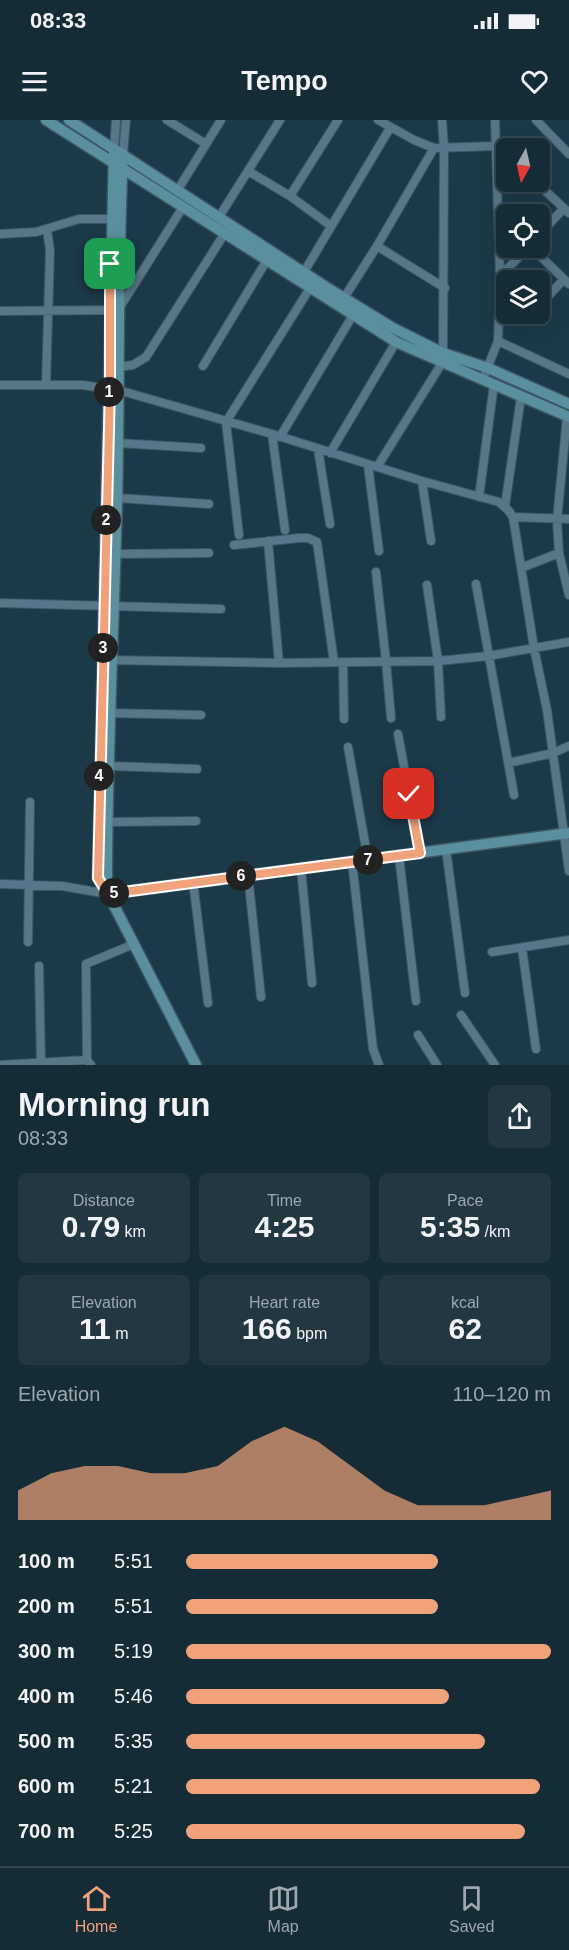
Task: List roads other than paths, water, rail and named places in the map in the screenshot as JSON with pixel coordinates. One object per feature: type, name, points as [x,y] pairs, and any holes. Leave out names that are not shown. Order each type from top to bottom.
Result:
[{"type":"street","points":[[46,120],[396,342],[569,404]]},
{"type":"street","points":[[69,120],[344,298],[443,358]]},
{"type":"street","points":[[116,120],[119,152]]},
{"type":"street","points":[[126,120],[118,166],[111,554],[98,878],[196,1065]]},
{"type":"street","points":[[167,120],[206,144]]},
{"type":"street","points":[[177,191],[221,120]]},
{"type":"street","points":[[219,217],[280,120]]},
{"type":"street","points":[[290,196],[338,120]]},
{"type":"street","points":[[378,120],[434,148],[495,146]]},
{"type":"street","points":[[377,467],[443,358],[445,288],[442,120]]},
{"type":"street","points":[[495,120],[500,270]]},
{"type":"street","points":[[536,120],[569,154]]},
{"type":"street","points":[[304,272],[390,128]]},
{"type":"street","points":[[344,298],[434,148]]},
{"type":"street","points":[[111,554],[117,498],[118,443],[114,389],[118,367],[111,219],[118,166]]},
{"type":"street","points":[[248,171],[290,196],[331,226]]},
{"type":"street","points":[[547,192],[567,210],[550,225]]},
{"type":"street","points":[[114,310],[183,207]]},
{"type":"street","points":[[0,234],[25,234],[47,230],[79,219],[111,219]]},
{"type":"street","points":[[46,384],[50,250],[47,230]]},
{"type":"street","points":[[118,367],[133,364],[146,357],[225,233]]},
{"type":"street","points":[[377,246],[445,288]]},
{"type":"street","points":[[506,270],[519,258]]},
{"type":"street","points":[[541,258],[567,281],[550,296]]},
{"type":"street","points":[[203,366],[267,260]]},
{"type":"street","points":[[239,535],[226,422],[310,288]]},
{"type":"street","points":[[0,311],[114,310]]},
{"type":"street","points":[[285,530],[276,436],[353,315]]},
{"type":"street","points":[[485,374],[498,340],[498,324]]},
{"type":"street","points":[[498,340],[569,374]]},
{"type":"street","points":[[330,453],[396,342]]},
{"type":"street","points":[[485,374],[494,384],[568,417],[557,520],[559,553],[569,595]]},
{"type":"street","points":[[0,386],[46,384],[114,389],[499,502],[505,506],[513,517],[534,648],[547,710],[566,833],[569,871]]},
{"type":"street","points":[[479,497],[494,384]]},
{"type":"street","points":[[505,506],[521,397]]},
{"type":"street","points":[[118,443],[201,448]]},
{"type":"street","points":[[318,449],[330,524]]},
{"type":"street","points":[[368,465],[380,551]]},
{"type":"street","points":[[422,481],[430,541]]},
{"type":"street","points":[[117,498],[208,504]]},
{"type":"street","points":[[513,517],[569,519]]},
{"type":"street","points":[[234,545],[308,538],[317,542],[334,662]]},
{"type":"street","points":[[268,541],[279,663]]},
{"type":"street","points":[[111,554],[210,553]]},
{"type":"street","points":[[520,568],[559,553]]},
{"type":"street","points":[[376,572],[390,718]]},
{"type":"street","points":[[476,584],[514,795]]},
{"type":"street","points":[[427,585],[438,660],[441,717]]},
{"type":"street","points":[[0,603],[221,609]]},
{"type":"street","points":[[107,660],[279,663],[438,660],[488,656],[569,642]]},
{"type":"street","points":[[343,662],[344,719]]},
{"type":"street","points":[[106,713],[201,715]]},
{"type":"street","points":[[106,713],[109,766],[106,890]]},
{"type":"street","points":[[398,734],[420,853]]},
{"type":"street","points":[[508,763],[554,753],[569,746]]},
{"type":"street","points":[[348,747],[368,860]]},
{"type":"street","points":[[109,766],[197,769]]},
{"type":"street","points":[[28,942],[30,802]]},
{"type":"street","points":[[107,822],[196,821]]},
{"type":"street","points":[[0,884],[106,890],[248,875],[566,833]]},
{"type":"street","points":[[446,849],[465,993]]},
{"type":"street","points":[[399,855],[416,1001]]},
{"type":"street","points":[[352,861],[373,1049],[377,1064]]},
{"type":"street","points":[[301,868],[312,983]]},
{"type":"street","points":[[248,875],[261,997]]},
{"type":"street","points":[[193,881],[208,1003]]},
{"type":"street","points":[[492,952],[569,940]]},
{"type":"street","points":[[0,1065],[89,1063],[86,964],[134,944]]},
{"type":"street","points":[[522,948],[536,1049]]},
{"type":"street","points":[[39,966],[41,1064]]},
{"type":"street","points":[[462,1015],[495,1065]]},
{"type":"street","points":[[418,1035],[437,1065]]}]
